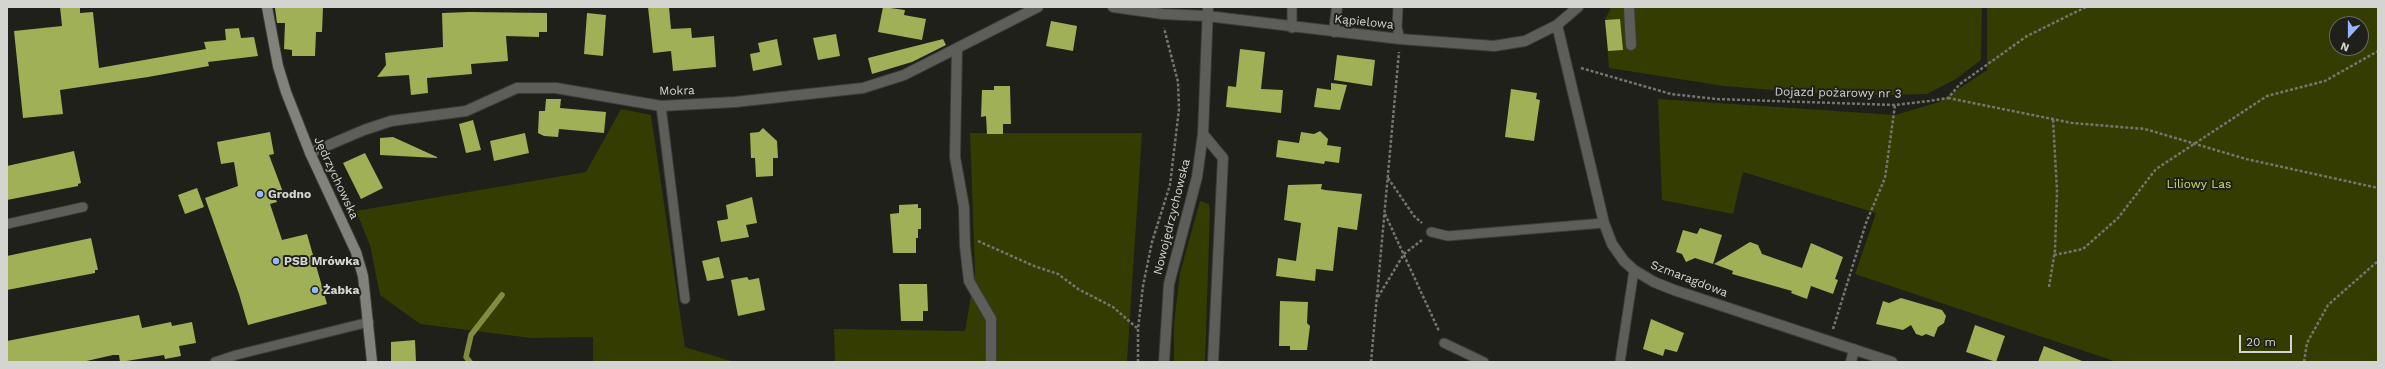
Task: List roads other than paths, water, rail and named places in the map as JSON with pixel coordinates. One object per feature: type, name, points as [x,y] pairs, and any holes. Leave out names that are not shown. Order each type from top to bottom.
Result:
[{"type":"main road","name":"Jędrzychowska","points":[[268,7],[278,66],[310,153],[356,252],[363,276],[372,362]]},
{"type":"street","name":"Mokra","points":[[310,153],[364,130],[391,121],[466,111],[518,88],[556,88],[661,106],[735,102],[863,88],[898,77],[1038,7]]},
{"type":"street","name":"Kąpielowa","points":[[1113,7],[1163,14],[1208,12],[1292,28],[1400,39],[1494,46],[1525,41],[1557,25],[1578,7]]},
{"type":"street","points":[[1334,32],[1337,7]]},
{"type":"street","points":[[1629,7],[1631,45]]},
{"type":"street","name":"Nowojędrzychowska","points":[[1164,362],[1169,284],[1197,177],[1203,134],[1208,12]]},
{"type":"street","name":"Szmaragdowa","points":[[1557,25],[1604,224],[1612,244],[1634,270],[1654,282],[1674,290],[1892,362]]},
{"type":"street","points":[[957,48],[956,157],[964,207],[964,235],[969,281],[991,319],[991,362]]},
{"type":"street","points":[[1203,134],[1223,158],[1213,362]]},
{"type":"street","points":[[1851,362],[1854,349]]},
{"type":"lane","points":[[1292,7],[1292,28]]},
{"type":"lane","points":[[1398,7],[1397,27],[1400,39]]},
{"type":"lane","points":[[661,106],[686,299]]},
{"type":"lane","points":[[7,224],[83,208]]},
{"type":"lane","points":[[1431,232],[1448,236],[1604,224]]},
{"type":"lane","points":[[1620,362],[1634,270]]},
{"type":"lane","points":[[215,362],[236,355],[369,322]]},
{"type":"lane","points":[[1444,343],[1484,362]]},
{"type":"waterway","points":[[470,362],[466,357],[471,335],[502,295]]},
{"type":"place","name":"Grodno","points":[[260,194]]},
{"type":"place","name":"PSB Mrówka","points":[[276,261]]},
{"type":"place","name":"Żabka","points":[[315,290]]},
{"type":"park label","name":"Liliowy Las","points":[[2199,184]]}]
